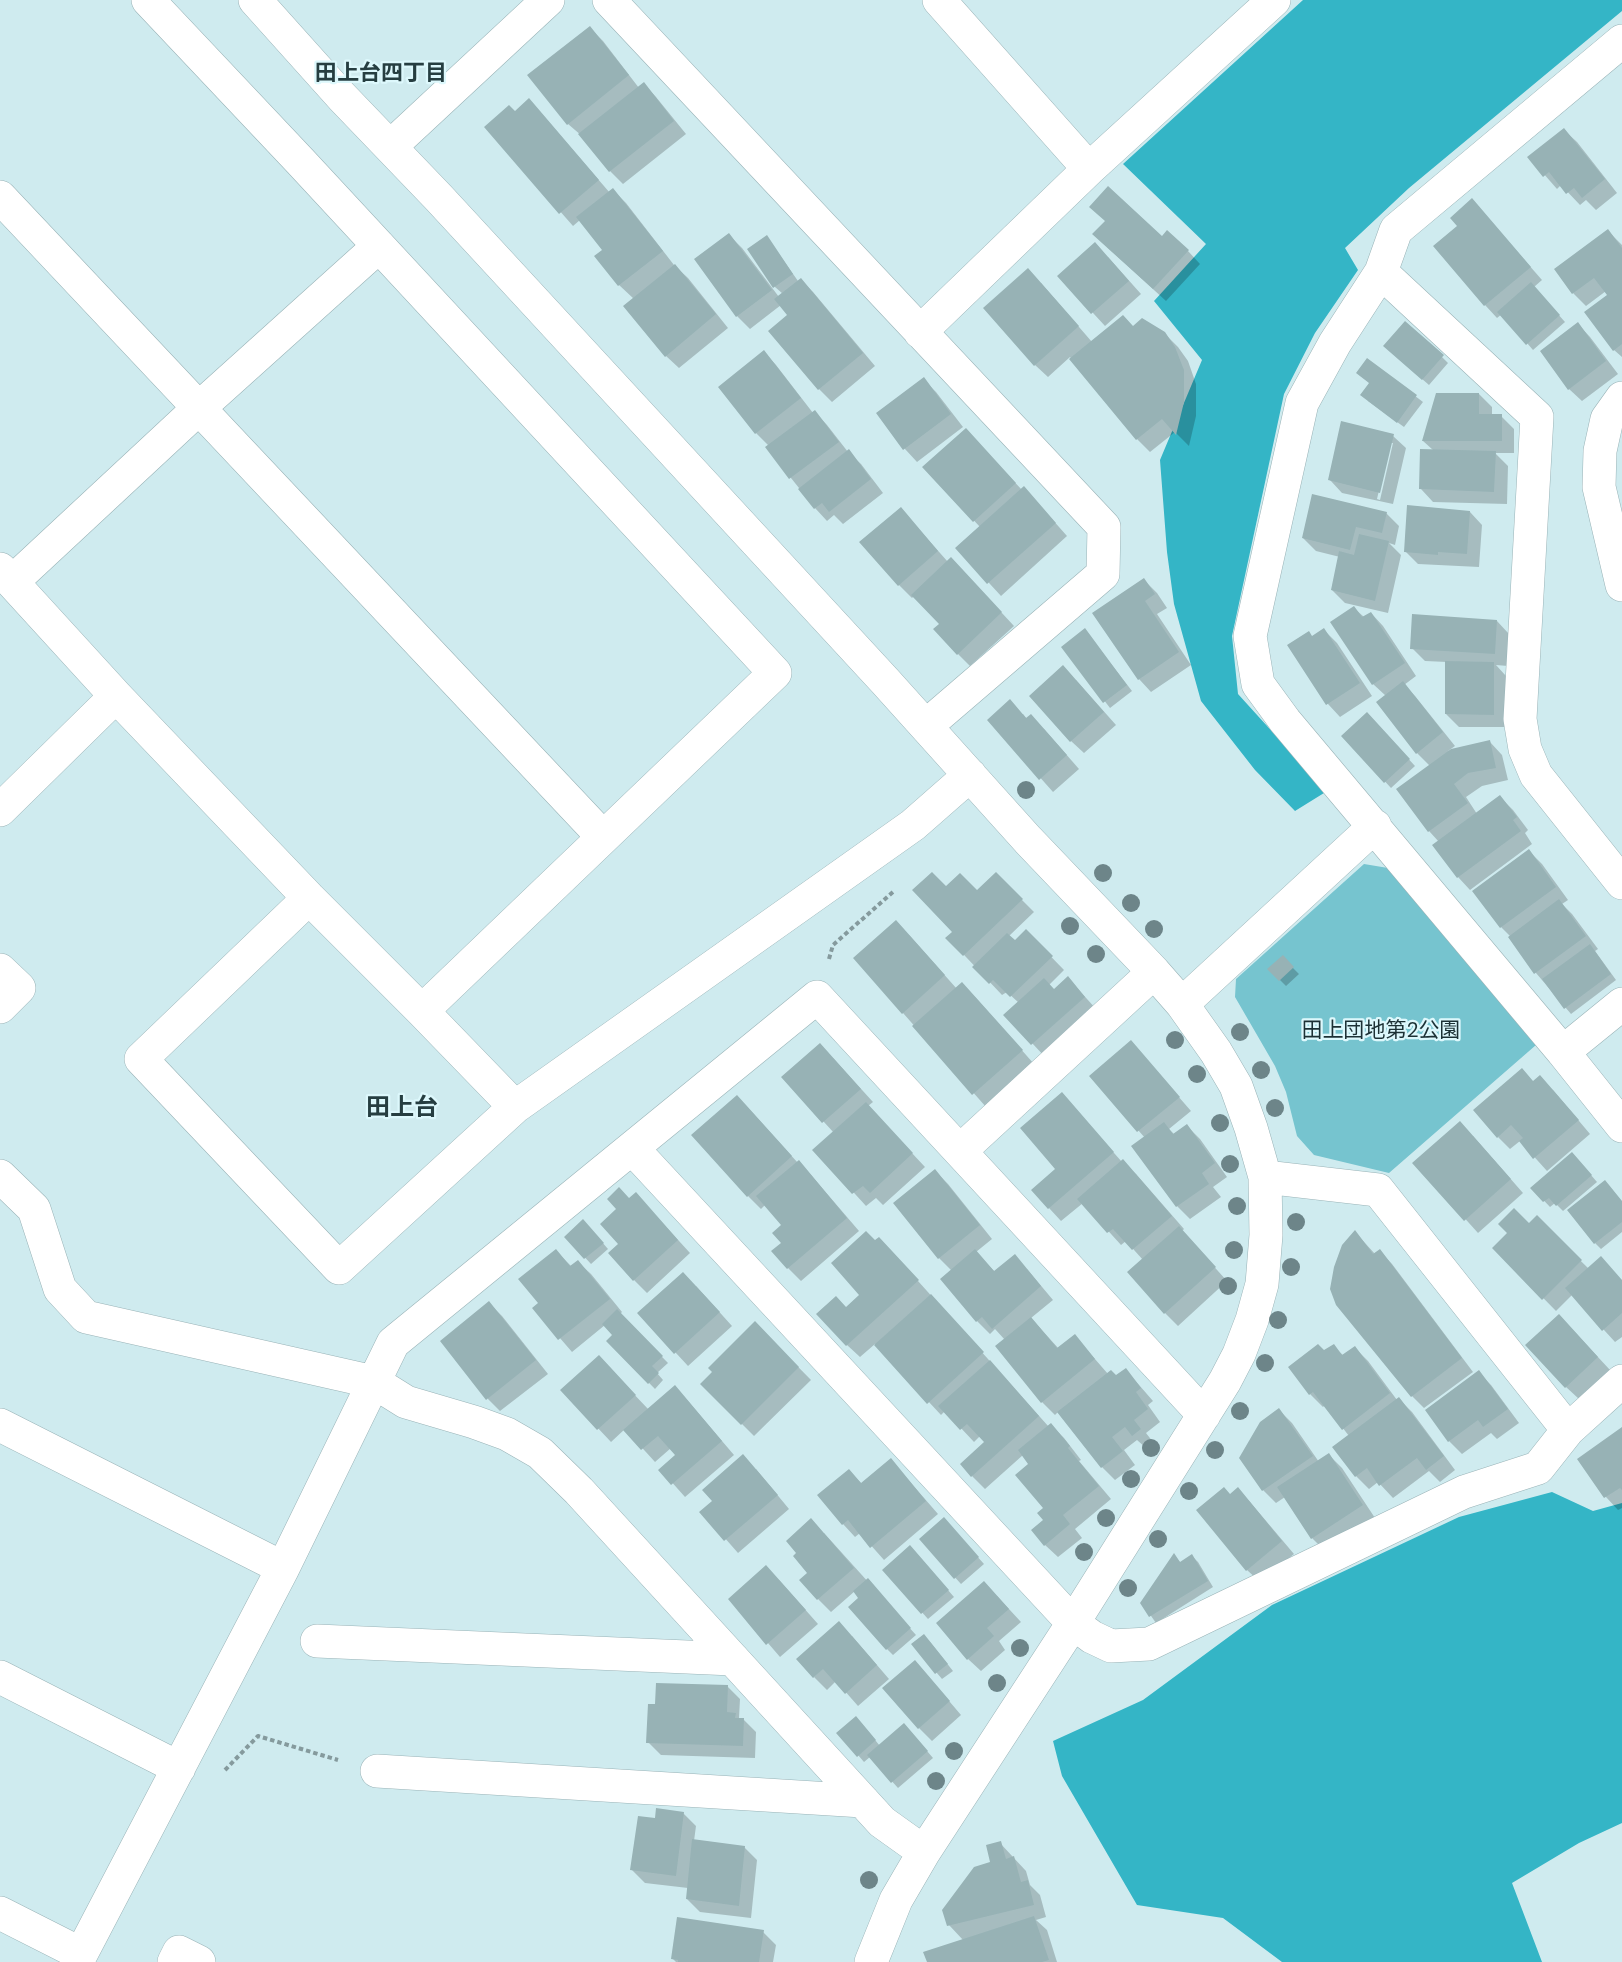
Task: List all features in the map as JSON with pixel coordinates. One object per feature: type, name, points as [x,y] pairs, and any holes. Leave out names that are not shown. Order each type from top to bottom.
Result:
[{"type":"street","points":[[148,0],[775,673],[422,1011]]},
{"type":"street","points":[[255,0],[342,97],[926,726],[1028,840],[1154,972],[1182,1004],[1216,1052],[1236,1086],[1251,1128],[1265,1177],[1266,1235],[1262,1284],[1239,1354],[1226,1381],[1073,1623],[924,1852],[896,1900],[871,1962]]},
{"type":"street","points":[[390,147],[548,0]]},
{"type":"street","points":[[609,0],[1104,527],[1103,574],[926,726]]},
{"type":"street","points":[[939,0],[1089,169]]},
{"type":"street","points":[[920,332],[1089,169],[1274,0]]},
{"type":"street","points":[[1622,41],[1396,230],[1381,272],[1335,343],[1302,403],[1250,636],[1258,684],[1285,721],[1375,826],[1622,1126]]},
{"type":"street","points":[[0,197],[603,837]]},
{"type":"street","points":[[379,246],[199,408],[6,575],[116,696],[309,898],[515,1107]]},
{"type":"street","points":[[1381,272],[1537,417],[1520,719],[1525,749],[1536,775],[1622,883]]},
{"type":"street","points":[[1622,398],[1607,419],[1600,451],[1599,487],[1622,585]]},
{"type":"street","points":[[0,810],[116,696]]},
{"type":"street","points":[[309,898],[141,1059],[339,1268],[515,1107],[913,825],[970,775]]},
{"type":"street","points":[[1182,1004],[1375,826]]},
{"type":"street","points":[[0,970],[19,988],[0,1007]]},
{"type":"street","points":[[960,1151],[1154,972]]},
{"type":"street","points":[[0,1913],[79,1958],[283,1568],[393,1343],[817,997],[1204,1415]]},
{"type":"street","points":[[1563,1052],[1622,1004]]},
{"type":"street","points":[[632,1148],[1073,1623],[1092,1637],[1111,1646],[1149,1644],[1464,1492],[1538,1468],[1568,1430],[1622,1381]]},
{"type":"street","points":[[0,1176],[34,1209],[60,1289],[86,1317],[374,1382],[406,1402],[507,1434],[540,1454],[579,1491],[882,1822],[924,1852]]},
{"type":"street","points":[[1265,1177],[1377,1190],[1568,1430]]},
{"type":"street","points":[[0,1425],[283,1568]]},
{"type":"street","points":[[317,1641],[733,1659]]},
{"type":"street","points":[[0,1677],[178,1768]]},
{"type":"street","points":[[377,1771],[863,1801]]},
{"type":"street","points":[[174,1962],[179,1952],[199,1962]]},
{"type":"path","points":[[221,1774],[258,1736],[377,1771]]},
{"type":"green space","name":"田上団地第2公園","points":[[1364,864],[1394,869],[1536,1045],[1389,1173],[1314,1155],[1297,1136],[1286,1092],[1275,1066],[1235,997],[1236,979]]},
{"type":"shaded area","points":[[1303,0],[1622,0],[1622,11],[1409,188],[1345,248],[1358,270],[1315,333],[1284,394],[1232,636],[1238,694],[1324,793],[1295,811],[1255,770],[1201,701],[1174,604],[1167,552],[1160,460],[1202,360],[1154,301],[1206,244],[1123,164]]},
{"type":"shaded area","points":[[1552,1492],[1593,1511],[1622,1503],[1622,1823],[1579,1843],[1512,1883],[1542,1962],[1282,1962],[1223,1918],[1137,1905],[1062,1776],[1053,1741],[1143,1700],[1272,1605],[1459,1517]]},
{"type":"building","points":[[590,26],[629,75],[567,125],[527,75]]},
{"type":"building","points":[[644,82],[674,121],[609,172],[578,134]]},
{"type":"building","points":[[529,98],[599,180],[559,214],[484,127],[509,105],[515,111]]},
{"type":"building","points":[[1564,128],[1605,179],[1582,198],[1574,188],[1566,194],[1549,172],[1543,177],[1527,157]]},
{"type":"building","points":[[1108,186],[1162,236],[1167,230],[1189,250],[1153,289],[1092,234],[1105,221],[1089,207]]},
{"type":"building","points":[[613,188],[663,251],[618,286],[594,256],[602,250],[576,217]]},
{"type":"building","points":[[1472,198],[1531,267],[1484,306],[1433,246],[1457,226],[1450,218]]},
{"type":"building","points":[[1608,229],[1622,248],[1622,344],[1613,351],[1584,312],[1607,295],[1594,278],[1572,294],[1554,269]]},
{"type":"building","points":[[729,233],[772,290],[736,317],[694,259]]},
{"type":"building","points":[[767,235],[793,274],[773,288],[747,249]]},
{"type":"building","points":[[1095,242],[1129,281],[1091,314],[1057,276]]},
{"type":"building","points":[[675,264],[716,314],[665,357],[623,306]]},
{"type":"building","points":[[1028,268],[1079,326],[1034,366],[983,308]]},
{"type":"building","points":[[801,278],[863,353],[818,390],[768,331],[787,315],[774,299]]},
{"type":"building","points":[[1531,282],[1560,315],[1526,345],[1497,312]]},
{"type":"building","points":[[1123,315],[1133,326],[1142,318],[1165,332],[1175,347],[1184,370],[1184,402],[1176,435],[1162,419],[1136,440],[1069,359]]},
{"type":"building","points":[[1405,321],[1444,355],[1422,380],[1383,346]]},
{"type":"building","points":[[1578,322],[1606,361],[1568,390],[1540,351]]},
{"type":"building","points":[[764,350],[801,398],[755,434],[718,387]]},
{"type":"building","points":[[1367,358],[1417,395],[1397,423],[1360,395],[1369,383],[1356,373]]},
{"type":"building","points":[[924,377],[951,414],[903,450],[876,413]]},
{"type":"building","points":[[1436,393],[1479,393],[1479,414],[1502,414],[1502,441],[1422,441]]},
{"type":"building","points":[[815,410],[839,442],[789,479],[765,447]]},
{"type":"building","points":[[1341,421],[1394,434],[1380,493],[1328,480]]},
{"type":"building","points":[[966,428],[1016,483],[973,522],[922,467]]},
{"type":"building","points":[[849,449],[871,479],[829,512],[822,503],[814,509],[798,489]]},
{"type":"building","points":[[1420,449],[1496,451],[1494,492],[1419,489]]},
{"type":"building","points":[[1024,486],[1056,523],[987,584],[955,548]]},
{"type":"building","points":[[1312,494],[1387,512],[1382,533],[1356,527],[1350,550],[1302,538]]},
{"type":"building","points":[[1407,505],[1470,511],[1467,554],[1438,552],[1438,555],[1404,552]]},
{"type":"building","points":[[901,507],[938,551],[898,586],[859,542]]},
{"type":"building","points":[[1359,534],[1389,541],[1375,601],[1331,590],[1339,551],[1354,555]]},
{"type":"building","points":[[951,557],[1002,612],[957,655],[933,629],[939,624],[911,595]]},
{"type":"building","points":[[1144,578],[1155,594],[1145,601],[1179,652],[1138,680],[1092,613]]},
{"type":"building","points":[[1354,606],[1362,617],[1371,612],[1405,663],[1372,685],[1330,622]]},
{"type":"building","points":[[1412,614],[1497,620],[1495,654],[1410,649]]},
{"type":"building","points":[[1085,628],[1127,685],[1103,703],[1061,647]]},
{"type":"building","points":[[1324,628],[1360,683],[1326,705],[1287,645],[1309,631],[1312,636]]},
{"type":"building","points":[[1445,661],[1494,662],[1494,715],[1445,714]]},
{"type":"building","points":[[1063,665],[1104,712],[1070,742],[1029,696]]},
{"type":"building","points":[[1403,681],[1443,732],[1416,754],[1376,702]]},
{"type":"building","points":[[1010,699],[1026,718],[1031,714],[1067,755],[1039,780],[987,720]]},
{"type":"building","points":[[1367,712],[1410,759],[1384,783],[1341,736]]},
{"type":"building","points":[[1490,740],[1496,768],[1468,773],[1454,784],[1468,803],[1428,832],[1396,789],[1451,749]]},
{"type":"building","points":[[1500,795],[1517,817],[1513,820],[1521,831],[1457,878],[1432,845]]},
{"type":"building","points":[[1529,849],[1556,887],[1500,928],[1472,891]]},
{"type":"building","points":[[932,872],[946,886],[960,873],[977,890],[996,872],[1023,899],[963,956],[945,938],[952,932],[912,890]]},
{"type":"building","points":[[1559,899],[1586,936],[1534,974],[1508,937]]},
{"type":"building","points":[[896,920],[945,975],[902,1014],[853,958]]},
{"type":"building","points":[[1026,929],[1053,956],[1010,997],[993,980],[989,984],[972,967],[1007,933],[1015,940]]},
{"type":"building","points":[[1590,944],[1611,974],[1564,1009],[1542,979]]},
{"type":"building","points":[[1283,955],[1294,967],[1279,981],[1267,969]]},
{"type":"building","points":[[1068,976],[1085,997],[1031,1045],[1003,1015],[1044,978],[1054,989]]},
{"type":"building","points":[[962,982],[1023,1050],[972,1095],[912,1026]]},
{"type":"building","points":[[1131,1040],[1180,1097],[1137,1132],[1089,1076]]},
{"type":"building","points":[[820,1043],[861,1089],[822,1123],[781,1077]]},
{"type":"building","points":[[1522,1068],[1533,1081],[1540,1075],[1579,1120],[1533,1159],[1519,1141],[1523,1138],[1511,1125],[1497,1138],[1473,1110]]},
{"type":"building","points":[[1062,1092],[1114,1152],[1048,1209],[1031,1190],[1055,1169],[1020,1128]]},
{"type":"building","points":[[737,1095],[792,1156],[747,1197],[691,1135]]},
{"type":"building","points":[[866,1102],[913,1153],[870,1193],[863,1186],[852,1194],[812,1150]]},
{"type":"building","points":[[1460,1121],[1511,1179],[1464,1221],[1412,1163]]},
{"type":"building","points":[[1164,1122],[1173,1134],[1187,1124],[1215,1163],[1202,1173],[1209,1184],[1176,1207],[1131,1146]]},
{"type":"building","points":[[1572,1152],[1592,1175],[1556,1206],[1549,1198],[1543,1202],[1530,1188]]},
{"type":"building","points":[[1123,1159],[1172,1216],[1132,1250],[1113,1229],[1107,1233],[1077,1199]]},
{"type":"building","points":[[799,1160],[847,1218],[787,1269],[771,1251],[781,1243],[772,1233],[781,1225],[756,1196]]},
{"type":"building","points":[[935,1169],[980,1225],[938,1259],[893,1203]]},
{"type":"building","points":[[1605,1180],[1622,1201],[1622,1222],[1594,1244],[1567,1210]]},
{"type":"building","points":[[619,1187],[629,1198],[636,1192],[678,1240],[633,1281],[608,1253],[618,1244],[600,1224],[616,1209],[607,1199]]},
{"type":"building","points":[[1514,1208],[1529,1223],[1537,1215],[1582,1260],[1542,1300],[1492,1248],[1507,1233],[1498,1224]]},
{"type":"building","points":[[583,1219],[604,1243],[584,1259],[564,1237]]},
{"type":"building","points":[[1179,1226],[1216,1267],[1164,1314],[1127,1272]]},
{"type":"building","points":[[1355,1230],[1373,1254],[1380,1249],[1462,1358],[1411,1397],[1336,1305],[1330,1289],[1334,1267],[1342,1245]]},
{"type":"building","points":[[866,1231],[875,1240],[879,1237],[919,1280],[846,1346],[816,1314],[836,1296],[846,1307],[859,1295],[831,1263]]},
{"type":"building","points":[[556,1249],[570,1266],[578,1260],[610,1299],[558,1340],[532,1308],[538,1303],[518,1279]]},
{"type":"building","points":[[975,1249],[994,1271],[1015,1254],[1041,1286],[992,1329],[982,1317],[976,1322],[940,1279]]},
{"type":"building","points":[[1601,1256],[1622,1280],[1622,1313],[1602,1331],[1565,1288]]},
{"type":"building","points":[[683,1272],[720,1312],[674,1354],[637,1313]]},
{"type":"building","points":[[931,1294],[984,1352],[927,1404],[874,1345]]},
{"type":"building","points":[[489,1301],[536,1360],[486,1400],[440,1341]]},
{"type":"building","points":[[617,1309],[663,1356],[652,1366],[659,1373],[648,1384],[606,1341],[612,1335],[602,1324]]},
{"type":"building","points":[[1559,1314],[1598,1357],[1565,1388],[1525,1345]]},
{"type":"building","points":[[1031,1317],[1057,1348],[1075,1334],[1095,1359],[1041,1403],[995,1346]]},
{"type":"building","points":[[755,1321],[799,1367],[741,1425],[700,1384],[712,1372],[708,1368]]},
{"type":"building","points":[[1318,1344],[1324,1350],[1334,1344],[1342,1355],[1355,1346],[1390,1393],[1342,1430],[1313,1392],[1309,1395],[1288,1367]]},
{"type":"building","points":[[599,1355],[636,1395],[597,1430],[560,1390]]},
{"type":"building","points":[[990,1360],[1039,1416],[971,1477],[960,1464],[984,1442],[967,1424],[960,1430],[938,1406]]},
{"type":"building","points":[[1126,1368],[1141,1388],[1136,1392],[1148,1409],[1134,1420],[1141,1429],[1132,1436],[1125,1427],[1112,1437],[1123,1451],[1101,1468],[1057,1412],[1111,1370],[1116,1375]]},
{"type":"building","points":[[1479,1370],[1508,1409],[1483,1427],[1478,1420],[1448,1442],[1425,1410]]},
{"type":"building","points":[[675,1385],[722,1441],[671,1485],[658,1470],[675,1455],[658,1436],[641,1450],[623,1430]]},
{"type":"building","points":[[1399,1397],[1444,1456],[1426,1470],[1417,1458],[1379,1486],[1367,1468],[1355,1477],[1332,1447]]},
{"type":"building","points":[[1279,1408],[1313,1456],[1262,1491],[1239,1458],[1260,1422]]},
{"type":"building","points":[[1051,1423],[1099,1486],[1063,1515],[1070,1524],[1044,1546],[1031,1530],[1043,1520],[1037,1513],[1043,1508],[1015,1475],[1028,1464],[1018,1450]]},
{"type":"building","points":[[1622,1427],[1622,1490],[1620,1488],[1604,1498],[1577,1459]]},
{"type":"building","points":[[1329,1453],[1363,1505],[1311,1539],[1277,1487]]},
{"type":"building","points":[[743,1454],[778,1495],[724,1541],[699,1512],[712,1501],[702,1490]]},
{"type":"building","points":[[891,1458],[926,1501],[870,1548],[848,1520],[842,1525],[817,1495],[849,1469],[861,1483]]},
{"type":"building","points":[[1224,1487],[1230,1494],[1238,1487],[1282,1541],[1246,1571],[1196,1510]]},
{"type":"building","points":[[944,1517],[979,1557],[954,1579],[919,1539]]},
{"type":"building","points":[[811,1518],[854,1568],[817,1600],[799,1580],[807,1573],[793,1556],[796,1553],[786,1541]]},
{"type":"building","points":[[910,1545],[949,1590],[921,1614],[882,1570]]},
{"type":"building","points":[[1174,1553],[1180,1562],[1192,1554],[1208,1581],[1149,1617],[1140,1603]]},
{"type":"building","points":[[766,1565],[806,1610],[766,1645],[728,1599]]},
{"type":"building","points":[[868,1578],[911,1628],[886,1650],[848,1607],[858,1598],[853,1591]]},
{"type":"building","points":[[984,1581],[1009,1609],[987,1628],[994,1636],[967,1660],[936,1623]]},
{"type":"building","points":[[839,1621],[877,1665],[845,1694],[823,1669],[813,1678],[796,1659]]},
{"type":"building","points":[[924,1634],[948,1664],[935,1674],[911,1644]]},
{"type":"building","points":[[915,1660],[950,1701],[918,1729],[882,1688]]},
{"type":"building","points":[[656,1683],[728,1685],[727,1712],[736,1713],[735,1718],[744,1718],[743,1746],[646,1743],[648,1704],[655,1704]]},
{"type":"building","points":[[856,1716],[876,1740],[857,1757],[836,1733]]},
{"type":"building","points":[[904,1723],[928,1751],[891,1783],[867,1755]]},
{"type":"building","points":[[656,1808],[684,1812],[676,1876],[630,1870],[638,1816],[655,1818]]},
{"type":"building","points":[[692,1839],[745,1846],[739,1906],[686,1899]]},
{"type":"building","points":[[1001,1841],[1006,1859],[1014,1856],[1021,1882],[1028,1880],[1034,1905],[947,1926],[942,1910],[974,1867],[990,1862],[986,1845]]},
{"type":"building","points":[[1034,1916],[1049,1960],[1042,1962],[927,1962],[923,1952]]},
{"type":"building","points":[[677,1917],[764,1930],[759,1962],[678,1962],[678,1960],[671,1959]]},
{"type":"district","name":"田上台四丁目","points":[[381,74]]},
{"type":"district","name":"田上台","points":[[402,1109]]}]
